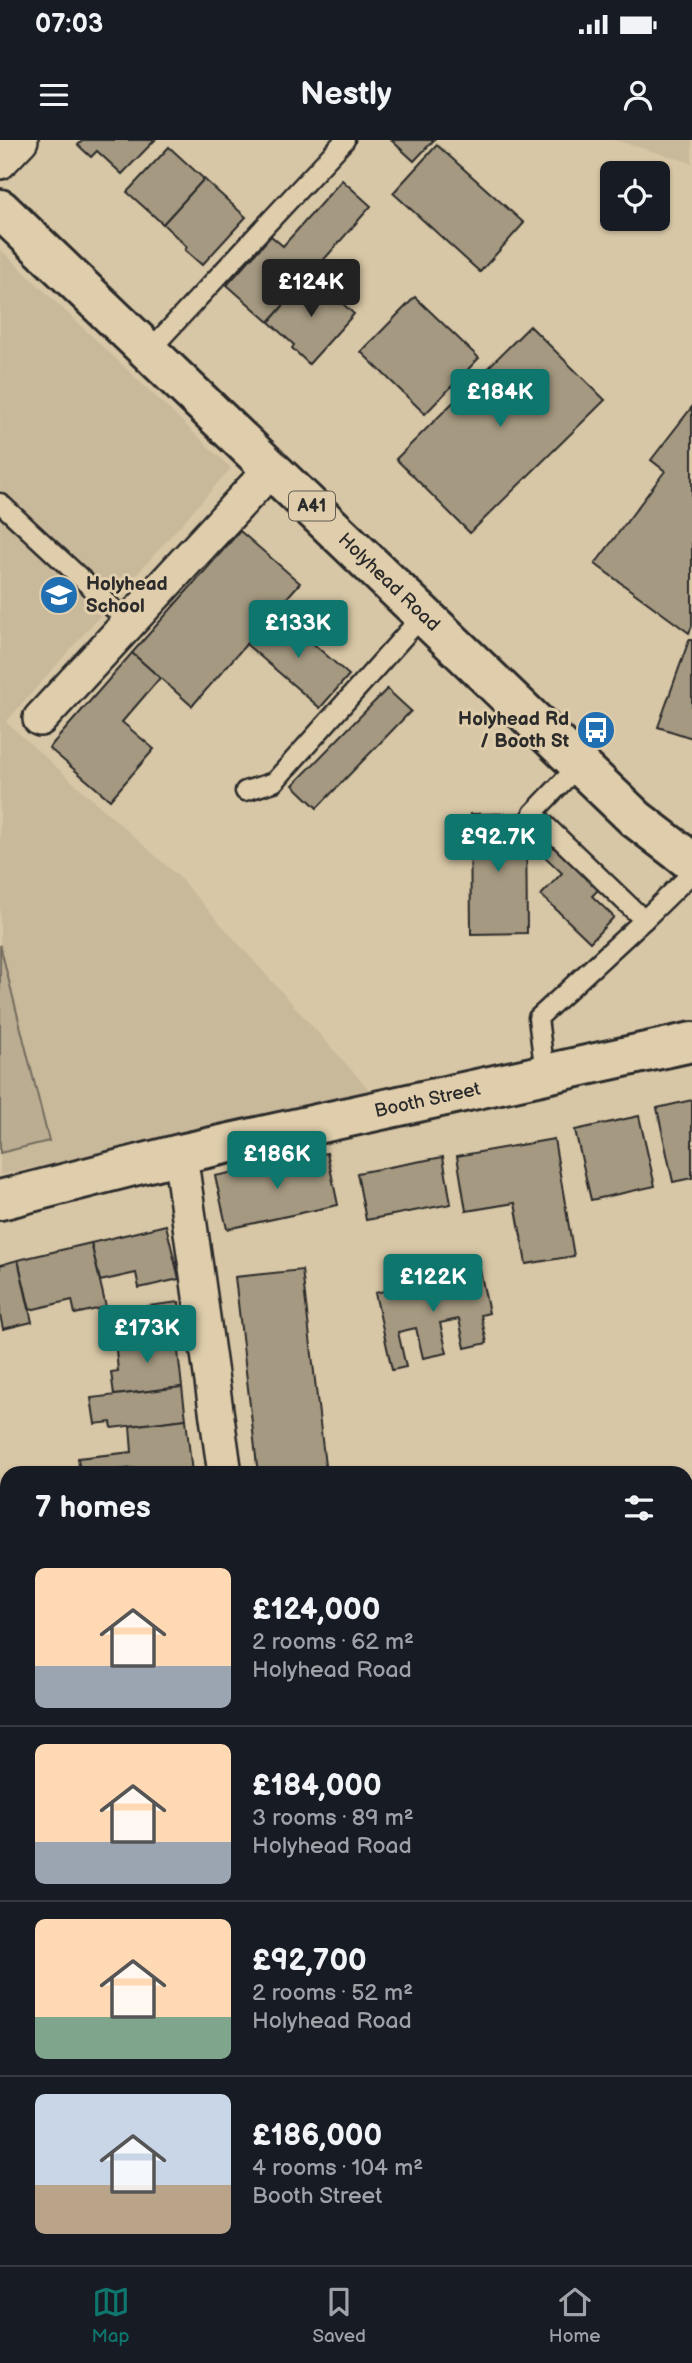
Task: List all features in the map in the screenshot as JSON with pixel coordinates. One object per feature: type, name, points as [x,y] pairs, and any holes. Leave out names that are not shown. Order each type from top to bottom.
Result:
[{"type":"main road","name":"Holyhead Road","points":[[0,209],[636,819],[692,862]]},
{"type":"main road","name":"Booth Street","points":[[0,1200],[180,1154],[231,1145],[692,1042]]},
{"type":"street","points":[[0,162],[21,140]]},
{"type":"street","points":[[40,719],[272,468]]},
{"type":"street","points":[[180,1154],[224,1466]]},
{"type":"lane","points":[[149,351],[345,140]]},
{"type":"lane","points":[[0,503],[128,622]]},
{"type":"lane","points":[[245,791],[274,782],[424,614]]},
{"type":"lane","points":[[580,764],[533,813],[644,920]]},
{"type":"lane","points":[[545,1074],[538,1018],[692,873]]},
{"type":"shaded area","points":[[614,140],[692,140],[692,163]]},
{"type":"shaded area","name":"Holyhead School","points":[[0,249],[231,468],[6,722],[178,876],[373,1094],[0,1175]]},
{"type":"shaded area","points":[[0,945],[49,1141],[0,1153]]},
{"type":"building","points":[[83,140],[155,140],[122,174],[97,151],[91,157],[78,145]]},
{"type":"building","points":[[391,140],[434,140],[414,161]]},
{"type":"building","points":[[437,145],[524,223],[480,272],[393,193]]},
{"type":"building","points":[[169,147],[204,179],[163,224],[127,192]]},
{"type":"building","points":[[204,179],[246,217],[202,265],[163,224]]},
{"type":"building","points":[[342,180],[371,206],[269,322],[227,285],[271,236],[283,246]]},
{"type":"building","points":[[311,274],[354,314],[309,364],[292,348],[294,345],[269,322]]},
{"type":"building","points":[[415,297],[479,358],[425,414],[361,352]]},
{"type":"building","points":[[530,326],[605,400],[470,533],[396,459]]},
{"type":"building","points":[[692,407],[692,626],[689,633],[595,564],[665,471],[651,460]]},
{"type":"building","points":[[240,531],[300,583],[192,706],[132,653]]},
{"type":"building","points":[[277,612],[349,675],[320,708],[246,644]]},
{"type":"building","points":[[689,640],[692,640],[692,738],[658,727]]},
{"type":"building","points":[[132,653],[160,678],[122,722],[154,749],[110,800],[49,748]]},
{"type":"building","points":[[387,689],[411,711],[317,808],[293,785]]},
{"type":"building","points":[[526,813],[527,933],[471,934],[470,814]]},
{"type":"building","points":[[563,829],[612,876],[592,896],[614,917],[590,942],[541,895],[562,873],[541,853]]},
{"type":"building","points":[[692,1100],[692,1178],[673,1182],[657,1108]]},
{"type":"building","points":[[639,1116],[655,1186],[591,1200],[575,1130]]},
{"type":"building","points":[[554,1139],[574,1256],[526,1264],[515,1203],[466,1211],[457,1156]]},
{"type":"building","points":[[327,1153],[338,1205],[227,1229],[215,1176]]},
{"type":"building","points":[[443,1157],[451,1204],[366,1220],[357,1173]]},
{"type":"building","points":[[166,1225],[179,1279],[139,1288],[136,1273],[100,1281],[91,1243]]},
{"type":"building","points":[[91,1243],[106,1307],[75,1314],[72,1300],[30,1310],[18,1260]]},
{"type":"building","points":[[18,1260],[32,1322],[3,1329],[0,1315],[0,1265]]},
{"type":"building","points":[[302,1270],[325,1466],[257,1466],[235,1277]]},
{"type":"building","points":[[480,1270],[489,1313],[481,1315],[487,1343],[465,1348],[459,1319],[440,1323],[447,1353],[423,1358],[416,1328],[398,1332],[406,1367],[392,1370],[375,1293]]},
{"type":"building","points":[[179,1302],[183,1333],[151,1336],[147,1306]]},
{"type":"building","points":[[176,1334],[182,1387],[114,1395],[111,1372],[118,1371],[115,1340]]},
{"type":"building","points":[[182,1387],[186,1419],[112,1428],[111,1422],[95,1424],[91,1398]]},
{"type":"building","points":[[186,1419],[191,1466],[79,1466],[78,1458],[132,1452],[130,1426]]},
{"type":"place","name":"Holyhead School","points":[[59,595]]},
{"type":"place","name":"Holyhead Rd / Booth St","points":[[596,730]]}]
